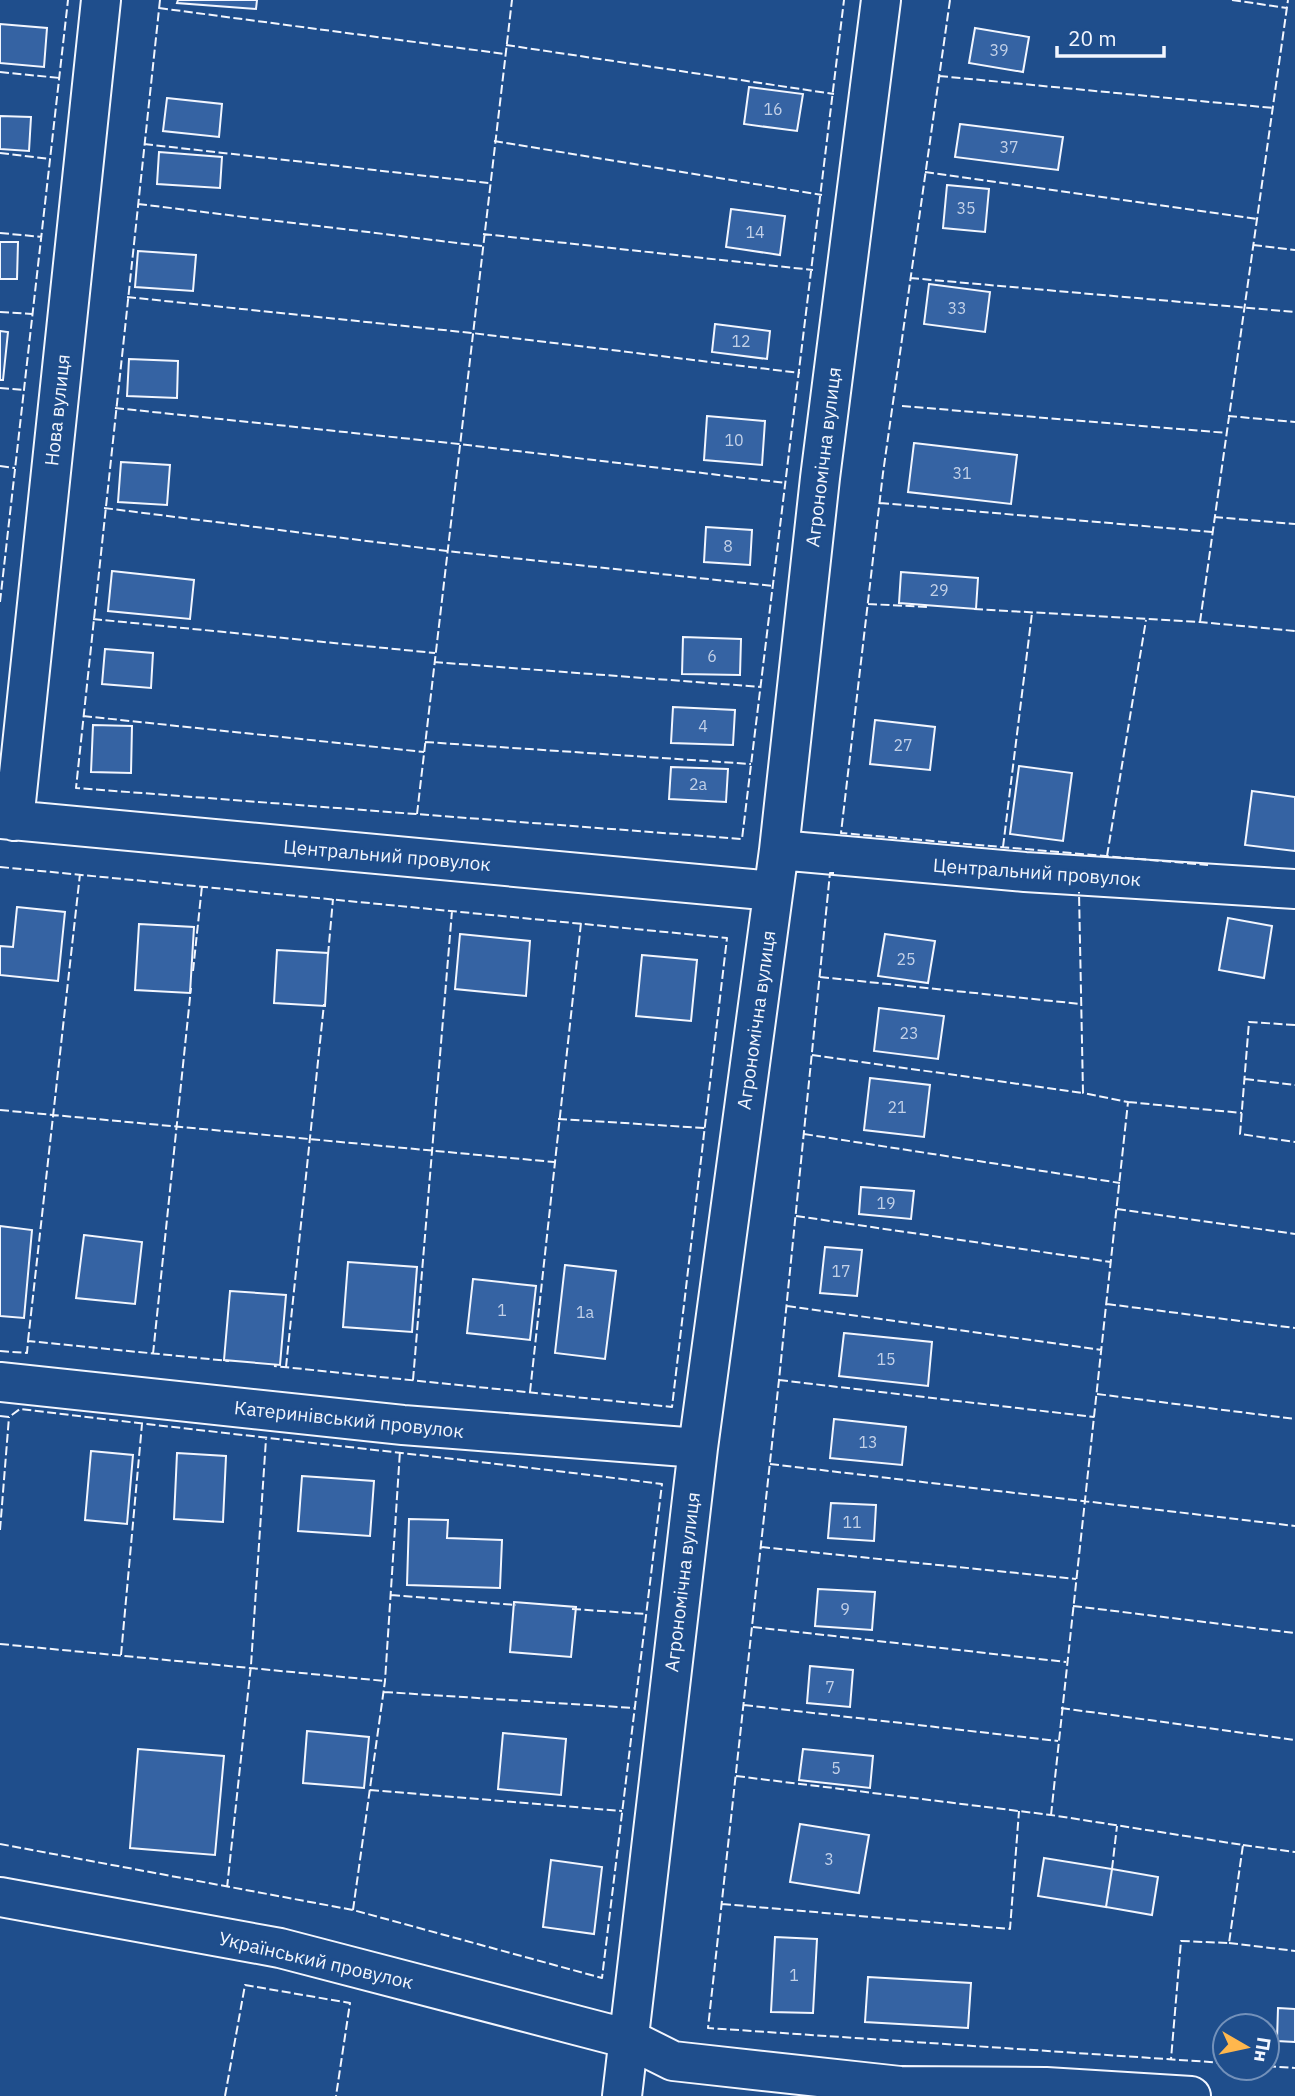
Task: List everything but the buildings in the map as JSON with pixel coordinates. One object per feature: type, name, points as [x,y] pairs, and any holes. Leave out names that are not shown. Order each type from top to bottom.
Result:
[{"type":"street","name":"Нова вулиця","points":[[7,820],[102,0]]},
{"type":"street","name":"Агрономічна вулиця","points":[[622,2096],[698,1448],[779,850],[820,478],[881,0]]},
{"type":"street","name":"Центральний провулок","points":[[7,820],[773,891]]},
{"type":"street","name":"Центральний провулок","points":[[779,850],[1025,872],[1295,889]]},
{"type":"street","name":"Катеринівський провулок","points":[[0,1382],[403,1425],[698,1448]]},
{"type":"street","name":"Український провулок","points":[[0,1897],[280,1948],[629,2039],[673,2061],[900,2086],[1046,2087],[1191,2096]]},
{"type":"fence","points":[[0,602],[68,0]]},
{"type":"fence","points":[[160,0],[76,788],[742,839],[844,0]]},
{"type":"fence","points":[[417,814],[512,0]]},
{"type":"fence","points":[[950,0],[883,473],[841,833],[1208,865]]},
{"type":"fence","points":[[1232,0],[1287,8]]},
{"type":"fence","points":[[1200,622],[1288,0]]},
{"type":"fence","points":[[159,8],[505,54]]},
{"type":"fence","points":[[506,45],[834,94]]},
{"type":"fence","points":[[0,72],[60,78]]},
{"type":"fence","points":[[939,76],[1273,108]]},
{"type":"fence","points":[[494,141],[822,195]]},
{"type":"fence","points":[[144,144],[489,183]]},
{"type":"fence","points":[[0,153],[50,159]]},
{"type":"fence","points":[[925,172],[1257,219]]},
{"type":"fence","points":[[138,204],[482,246]]},
{"type":"fence","points":[[0,233],[42,237]]},
{"type":"fence","points":[[483,234],[813,270]]},
{"type":"fence","points":[[1253,245],[1295,250]]},
{"type":"fence","points":[[910,278],[1295,312]]},
{"type":"fence","points":[[127,297],[472,333],[800,373]]},
{"type":"fence","points":[[0,312],[32,314]]},
{"type":"fence","points":[[0,388],[24,390]]},
{"type":"fence","points":[[902,406],[1227,433]]},
{"type":"fence","points":[[115,408],[459,444],[786,483]]},
{"type":"fence","points":[[1228,416],[1295,422]]},
{"type":"fence","points":[[0,466],[15,468]]},
{"type":"fence","points":[[880,503],[1212,532]]},
{"type":"fence","points":[[104,508],[447,551],[773,586]]},
{"type":"fence","points":[[1214,517],[1295,524]]},
{"type":"fence","points":[[868,604],[928,607]]},
{"type":"fence","points":[[974,609],[1200,622],[1295,631]]},
{"type":"fence","points":[[1003,847],[1032,613]]},
{"type":"fence","points":[[93,619],[435,653]]},
{"type":"fence","points":[[1107,856],[1146,620]]},
{"type":"fence","points":[[434,662],[761,687]]},
{"type":"fence","points":[[83,716],[424,752]]},
{"type":"fence","points":[[425,742],[751,764]]},
{"type":"fence","points":[[0,867],[727,938],[672,1407],[274,1366]]},
{"type":"fence","points":[[834,873],[830,873],[779,1380],[708,2028],[1211,2062]]},
{"type":"fence","points":[[28,1341],[80,874]]},
{"type":"fence","points":[[193,971],[202,886]]},
{"type":"fence","points":[[1051,1815],[1128,1102],[1083,1093],[1079,892]]},
{"type":"fence","points":[[328,955],[333,899]]},
{"type":"fence","points":[[413,1380],[452,911]]},
{"type":"fence","points":[[530,1392],[581,923]]},
{"type":"fence","points":[[820,977],[1081,1004]]},
{"type":"fence","points":[[153,1354],[191,988]]},
{"type":"fence","points":[[286,1367],[324,1004]]},
{"type":"fence","points":[[1295,1025],[1249,1022],[1240,1134],[1295,1142]]},
{"type":"fence","points":[[812,1055],[1083,1093]]},
{"type":"fence","points":[[1245,1079],[1295,1085]]},
{"type":"fence","points":[[1128,1102],[1242,1113]]},
{"type":"fence","points":[[0,1110],[554,1162]]},
{"type":"fence","points":[[558,1119],[705,1128]]},
{"type":"fence","points":[[804,1134],[1120,1183]]},
{"type":"fence","points":[[1117,1209],[1295,1234]]},
{"type":"fence","points":[[796,1216],[1111,1262]]},
{"type":"fence","points":[[1107,1304],[1295,1328]]},
{"type":"fence","points":[[787,1306],[1102,1350]]},
{"type":"fence","points":[[0,1351],[27,1353],[28,1341],[229,1361]]},
{"type":"fence","points":[[779,1380],[1094,1417]]},
{"type":"fence","points":[[1097,1394],[1295,1419]]},
{"type":"fence","points":[[0,1416],[9,1417],[20,1409],[662,1484],[602,1978],[353,1910],[0,1844]]},
{"type":"fence","points":[[0,1530],[9,1417]]},
{"type":"fence","points":[[121,1655],[142,1424]]},
{"type":"fence","points":[[227,1888],[251,1665],[266,1439]]},
{"type":"fence","points":[[353,1910],[385,1681],[400,1451]]},
{"type":"fence","points":[[770,1464],[1295,1526]]},
{"type":"fence","points":[[761,1547],[1076,1579]]},
{"type":"fence","points":[[391,1595],[516,1605]]},
{"type":"fence","points":[[1073,1606],[1295,1633]]},
{"type":"fence","points":[[572,1609],[646,1614]]},
{"type":"fence","points":[[753,1627],[1066,1662]]},
{"type":"fence","points":[[0,1644],[385,1681]]},
{"type":"fence","points":[[384,1692],[634,1708]]},
{"type":"fence","points":[[744,1705],[1058,1741]]},
{"type":"fence","points":[[1061,1708],[1295,1740]]},
{"type":"fence","points":[[736,1776],[1051,1815],[1243,1845],[1229,1943],[1181,1941],[1171,2059]]},
{"type":"fence","points":[[370,1790],[622,1811]]},
{"type":"fence","points":[[722,1904],[1010,1929],[1019,1811]]},
{"type":"fence","points":[[1112,1869],[1117,1826]]},
{"type":"fence","points":[[1243,1845],[1295,1852]]},
{"type":"fence","points":[[1229,1943],[1295,1951]]},
{"type":"fence","points":[[225,2096],[245,1985],[350,2003],[336,2096]]},
{"type":"fence","points":[[1281,2067],[1295,2068]]}]
